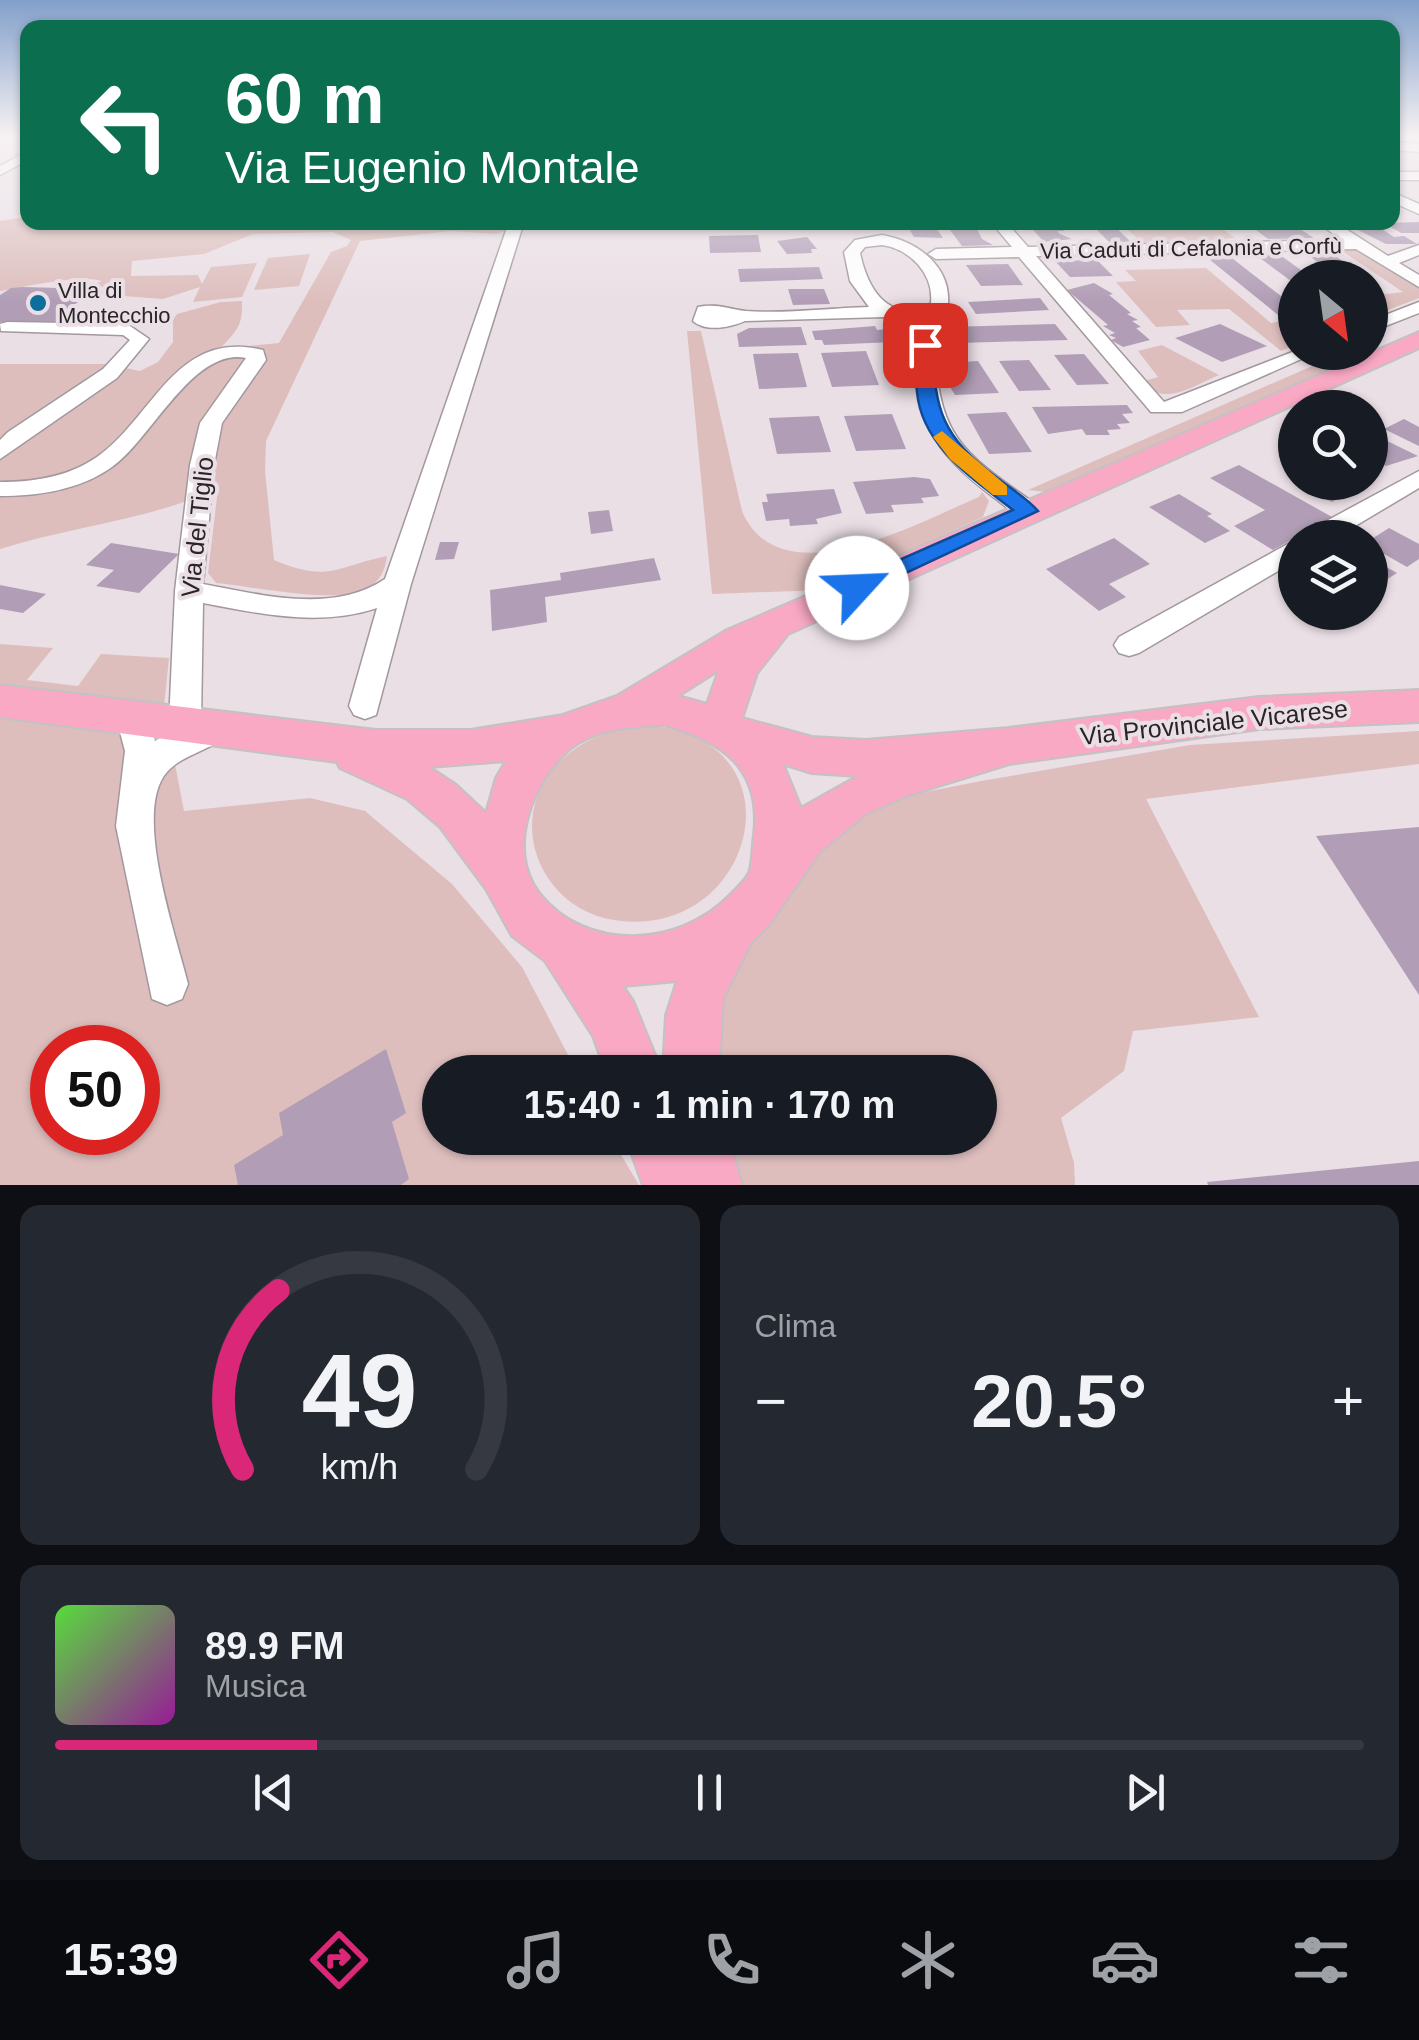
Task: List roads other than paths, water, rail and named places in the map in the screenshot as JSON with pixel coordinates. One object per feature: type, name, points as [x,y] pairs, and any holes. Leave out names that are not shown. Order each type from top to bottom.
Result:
[{"type":"main road","points":[[0,702],[306,740],[440,750],[528,741],[662,690],[721,650],[1419,338]]},
{"type":"main road","points":[[727,728],[740,666],[774,632],[805,612]]},
{"type":"main road","name":"Via Provinciale Vicarese","points":[[727,728],[812,754],[866,758],[1009,746],[1258,713],[1419,706]]},
{"type":"main road","points":[[508,883],[500,848],[501,827],[515,784],[536,754],[556,737],[611,711],[678,708],[727,728],[766,766],[780,802],[782,830],[772,876],[707,966],[694,1004],[692,1055]]},
{"type":"main road","points":[[306,740],[390,767],[423,783],[455,809],[534,924],[564,946],[594,958],[645,962],[672,958],[710,943],[738,922]]},
{"type":"main road","name":"Via Provinciale Vicarese","points":[[772,876],[800,840],[830,812],[858,796],[1009,746]]},
{"type":"main road","points":[[564,946],[614,1020],[627,1055]]},
{"type":"main road","points":[[663,1155],[674,1185]]},
{"type":"main road","points":[[704,1155],[711,1185]]},
{"type":"street","points":[[364,706],[397,584],[514,230]]},
{"type":"street","points":[[1005,230],[1155,407],[1168,410],[1278,364]]},
{"type":"street","points":[[1337,230],[1383,260]]},
{"type":"street","points":[[928,324],[891,315],[869,300],[857,280],[852,252],[860,243],[895,242],[931,259],[942,294],[937,312],[928,324],[925,395],[939,434],[966,463],[1028,511]]},
{"type":"street","name":"Via Caduti di Cefalonia e Corfù","points":[[931,259],[1024,252],[1359,244]]},
{"type":"street","points":[[1388,261],[1419,250]]},
{"type":"street","points":[[1388,263],[1419,282]]},
{"type":"street","points":[[1388,320],[1419,307]]},
{"type":"street","points":[[742,316],[891,315]]},
{"type":"street","points":[[0,452],[27,428],[112,373],[140,339],[127,330],[7,328]]},
{"type":"street","name":"Via del Tiglio","points":[[0,489],[45,486],[93,469],[111,457],[193,367],[224,352],[248,350],[256,354],[256,360],[211,424],[202,465],[189,591],[201,726]]},
{"type":"street","points":[[1346,520],[1419,478]]},
{"type":"street","points":[[1128,645],[1278,559]]},
{"type":"street","points":[[189,591],[304,607],[352,608],[386,595],[397,584]]},
{"type":"street","points":[[132,718],[141,751],[134,826],[167,984]]},
{"type":"street","points":[[136,790],[150,766],[201,726]]},
{"type":"place","name":"Villa di Montecchio","points":[[38,303]]}]
